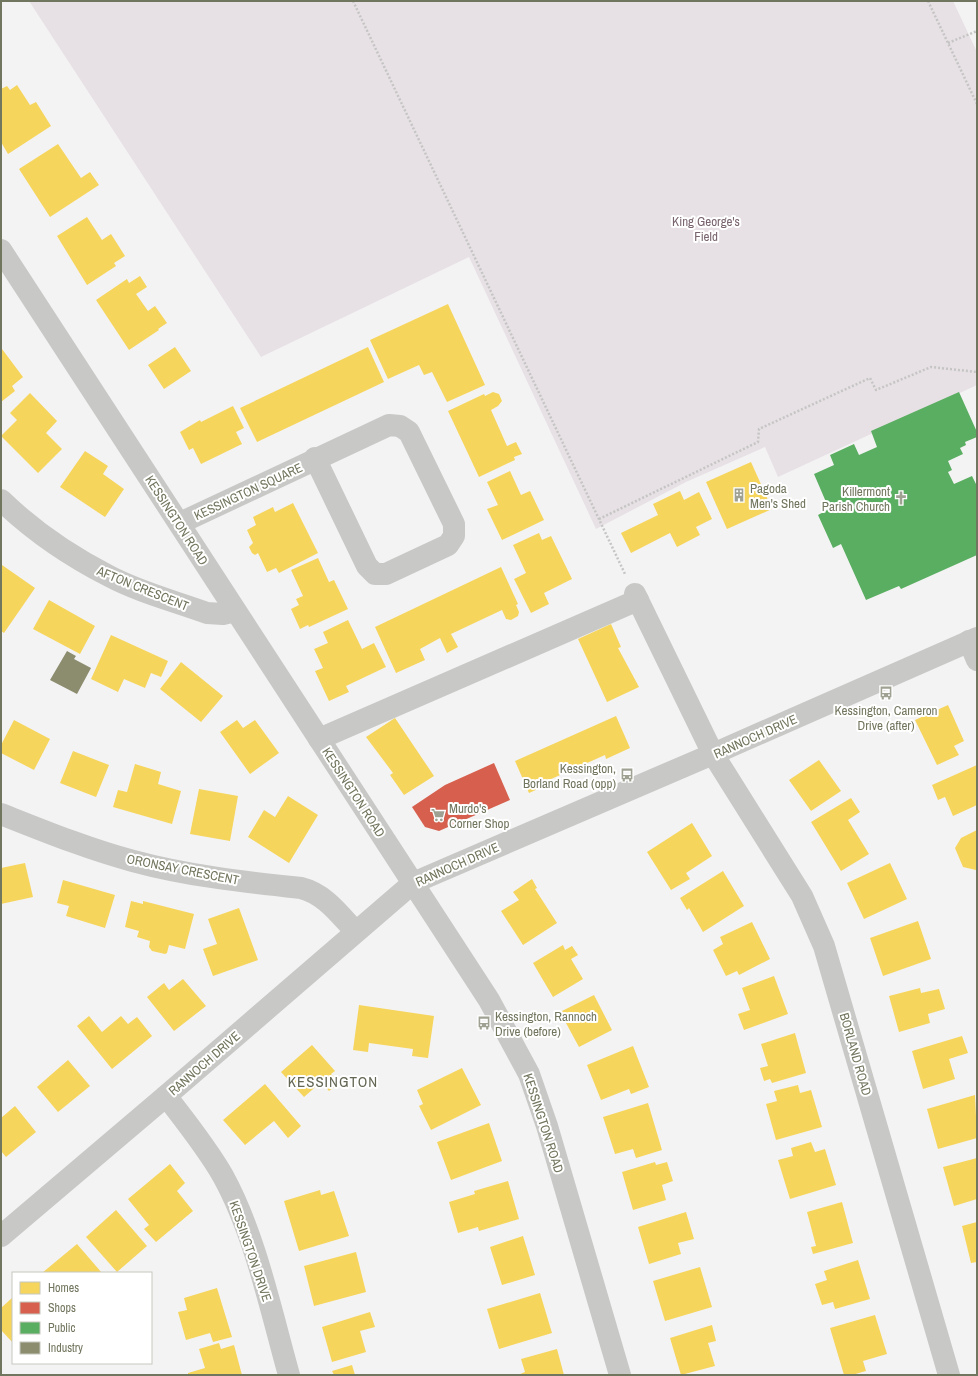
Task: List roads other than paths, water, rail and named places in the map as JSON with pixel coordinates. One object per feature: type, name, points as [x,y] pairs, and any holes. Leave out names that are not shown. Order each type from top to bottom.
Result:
[{"type":"street","name":"KESSINGTON ROAD","points":[[1,250],[413,882],[488,1000],[529,1074],[548,1126],[620,1375]]},
{"type":"street","name":"KESSINGTON SQUARE","points":[[180,523],[316,458],[389,425],[400,426],[409,432],[454,524],[454,536],[448,544],[441,548],[386,574],[375,574],[367,566],[316,458]]},
{"type":"street","name":"AFTON CRESCENT","points":[[1,500],[12,511],[65,551],[110,577],[207,613],[223,614],[235,611]]},
{"type":"street","name":"BORLAND ROAD","points":[[319,739],[636,597],[713,754],[802,896],[824,946],[949,1375]]},
{"type":"street","name":"RANNOCH DRIVE","points":[[1,1236],[166,1096],[413,882],[713,754],[974,646]]},
{"type":"street","name":"ORONSAY CRESCENT","points":[[1,814],[64,839],[133,861],[191,874],[301,888],[314,892],[327,901],[355,932]]},
{"type":"street","name":"KESSINGTON DRIVE","points":[[166,1096],[223,1176],[241,1216],[259,1269],[289,1375]]},
{"type":"place","name":"Pagoda Men's Shed","points":[[739,495]]},
{"type":"place","name":"Killermont Parish Church","points":[[901,498]]},
{"type":"place","name":"Kessington, Cameron Drive (after)","points":[[886,693]]},
{"type":"place","name":"Kessington, Borland Road (opp)","points":[[627,775]]},
{"type":"place","name":"Murdo's Corner Shop","points":[[438,815]]},
{"type":"place","name":"Kessington, Rannoch Drive (before)","points":[[484,1023]]},
{"type":"district","name":"KESSINGTON","points":[[333,1082]]},
{"type":"park label","name":"King George's Field","points":[[706,228]]}]
